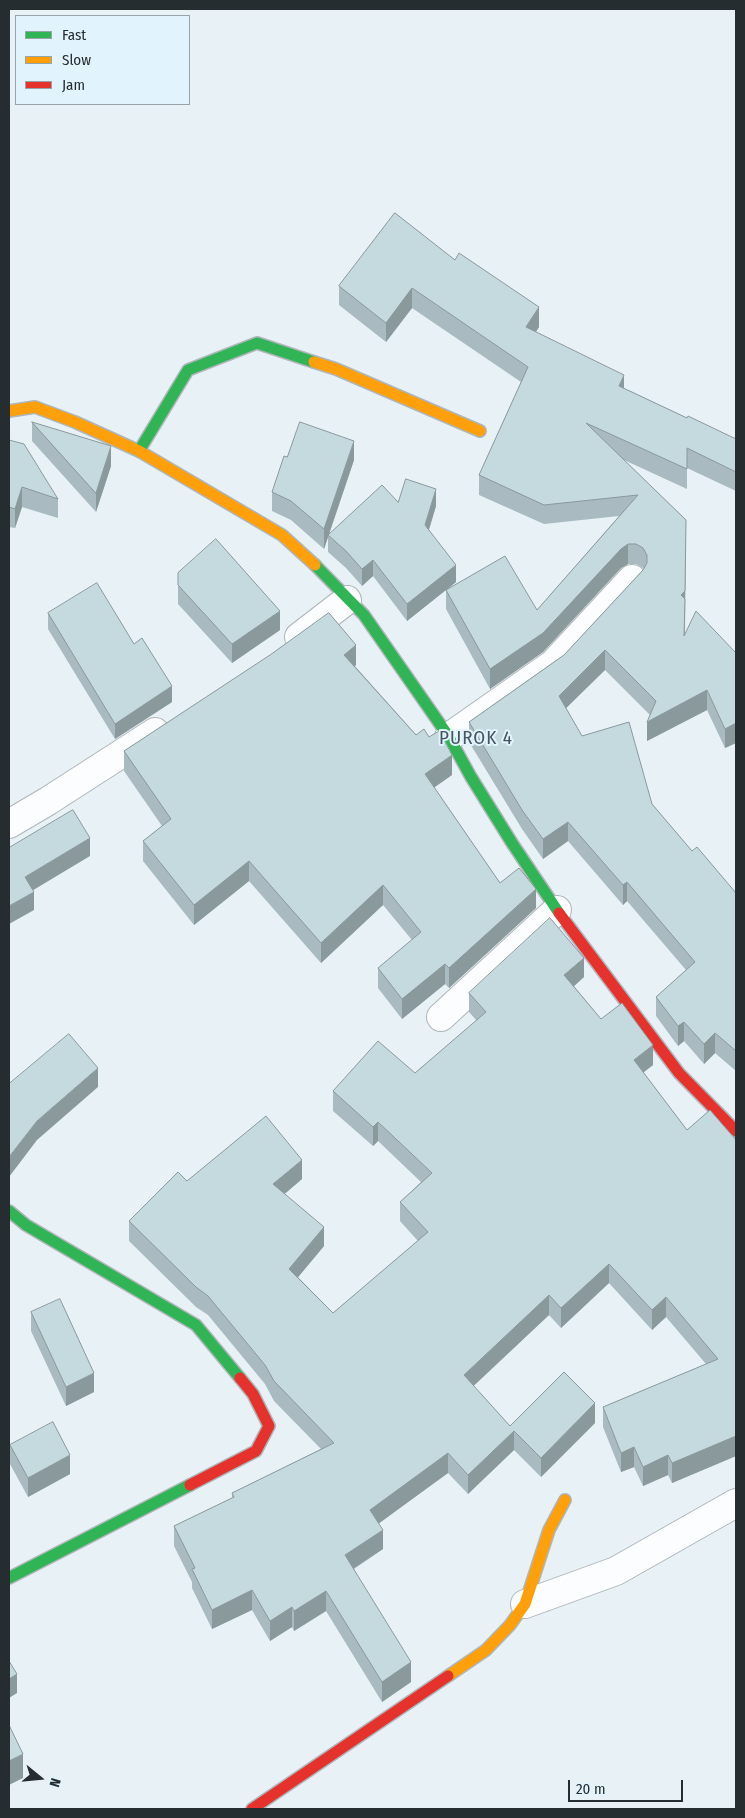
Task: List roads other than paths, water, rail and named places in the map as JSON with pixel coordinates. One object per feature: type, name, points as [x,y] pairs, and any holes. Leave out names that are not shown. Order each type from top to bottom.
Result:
[{"type":"street","points":[[138,451],[188,370],[257,342],[336,369],[480,431]]},
{"type":"street","points":[[9,411],[35,407],[75,422],[138,451],[282,535],[310,560],[347,600],[364,615],[449,737],[471,777],[512,843],[557,910],[679,1072],[736,1131]]},
{"type":"street","points":[[449,737],[553,664],[632,579]]},
{"type":"street","points":[[277,651],[310,630],[347,600]]},
{"type":"street","points":[[9,824],[172,721]]},
{"type":"street","points":[[442,1017],[557,910]]},
{"type":"street","points":[[9,1212],[26,1225],[196,1325],[253,1394],[269,1426],[256,1451],[9,1578]]},
{"type":"street","points":[[252,1809],[486,1650],[510,1625],[525,1604],[548,1530],[565,1500]]},
{"type":"street","points":[[525,1604],[616,1571],[736,1503]]},
{"type":"district","name":"PUROK 4","points":[[476,739]]}]
